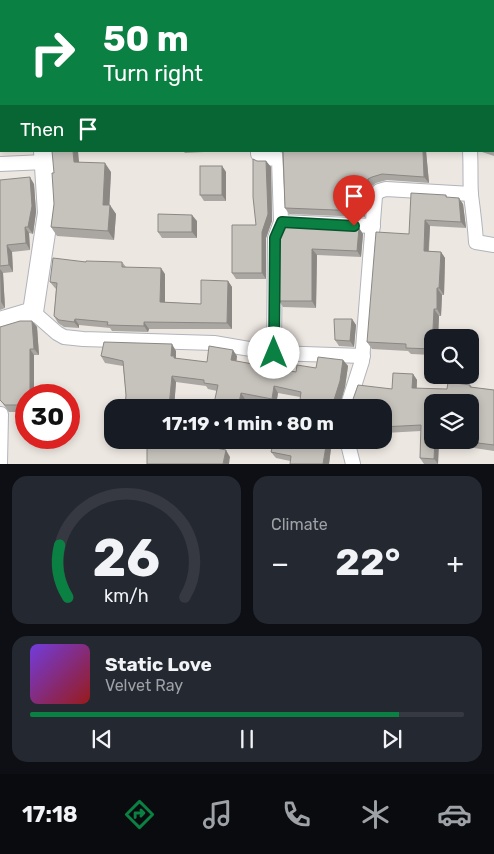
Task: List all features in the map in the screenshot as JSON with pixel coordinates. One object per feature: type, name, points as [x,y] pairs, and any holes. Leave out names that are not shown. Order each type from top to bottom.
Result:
[{"type":"street","points":[[258,152],[262,158],[279,159],[282,222],[275,238],[274,353]]},
{"type":"street","points":[[470,152],[472,168],[471,194],[474,206],[476,242],[494,245]]},
{"type":"street","points":[[0,164],[45,157],[48,214],[33,312]]},
{"type":"street","points":[[350,399],[363,356],[376,196],[379,191],[386,189],[471,194]]},
{"type":"street","points":[[282,222],[373,226]]},
{"type":"street","points":[[0,322],[33,312]]},
{"type":"street","points":[[33,312],[57,333],[64,336],[101,339],[214,342],[274,353],[363,356]]},
{"type":"street","points":[[0,464],[1,414]]},
{"type":"street","points":[[349,449],[353,464]]},
{"type":"building","points":[[52,152],[73,152],[74,162],[105,163],[103,205],[110,205],[108,231],[51,227],[54,204],[52,173],[54,173]]},
{"type":"building","points":[[283,152],[423,152],[424,177],[382,174],[368,179],[362,189],[360,211],[285,208]]},
{"type":"building","points":[[253,159],[266,161],[268,214],[262,232],[262,273],[232,273],[232,225],[256,225],[253,197]]},
{"type":"building","points":[[200,166],[222,166],[222,195],[200,195]]},
{"type":"building","points":[[30,177],[32,206],[28,227],[25,227],[26,243],[7,245],[9,265],[0,266],[0,180]]},
{"type":"building","points":[[411,193],[446,195],[446,197],[459,198],[461,222],[425,220],[424,251],[441,252],[437,309],[434,309],[433,329],[424,329],[424,349],[406,348],[406,344],[367,342],[376,232],[409,234]]},
{"type":"building","points":[[158,214],[192,215],[192,232],[158,232]]},
{"type":"building","points":[[282,225],[359,228],[357,251],[312,249],[312,301],[279,301],[279,233]]},
{"type":"building","points":[[53,258],[86,262],[122,262],[122,267],[161,268],[160,302],[201,304],[201,280],[228,281],[227,323],[144,322],[144,326],[107,325],[108,322],[75,319],[74,322],[59,320],[54,316],[57,283],[50,282]]},
{"type":"building","points":[[334,319],[352,319],[350,341],[335,340]]},
{"type":"building","points":[[20,321],[32,321],[34,349],[30,349],[30,384],[15,384],[15,405],[5,405],[0,400],[0,327]]},
{"type":"building","points":[[104,342],[172,344],[171,356],[174,356],[174,358],[207,362],[209,346],[233,350],[231,360],[296,372],[297,365],[316,368],[318,357],[343,360],[340,381],[334,399],[300,399],[301,392],[274,386],[272,399],[241,393],[240,399],[215,399],[218,385],[204,383],[204,380],[172,376],[170,399],[126,399],[123,361],[101,356]]},
{"type":"building","points":[[393,373],[413,374],[412,388],[447,389],[448,384],[463,384],[470,385],[470,387],[494,390],[494,445],[479,443],[479,394],[424,394],[424,449],[435,449],[434,459],[420,458],[421,425],[392,426],[392,399],[353,399],[358,385],[392,389]]},
{"type":"building","points":[[147,449],[226,450],[223,464],[147,464]]},
{"type":"building","points":[[272,449],[326,449],[323,464],[290,464],[291,456],[271,452]]},
{"type":"route","points":[[274,353],[275,238],[282,222],[354,226]]}]
